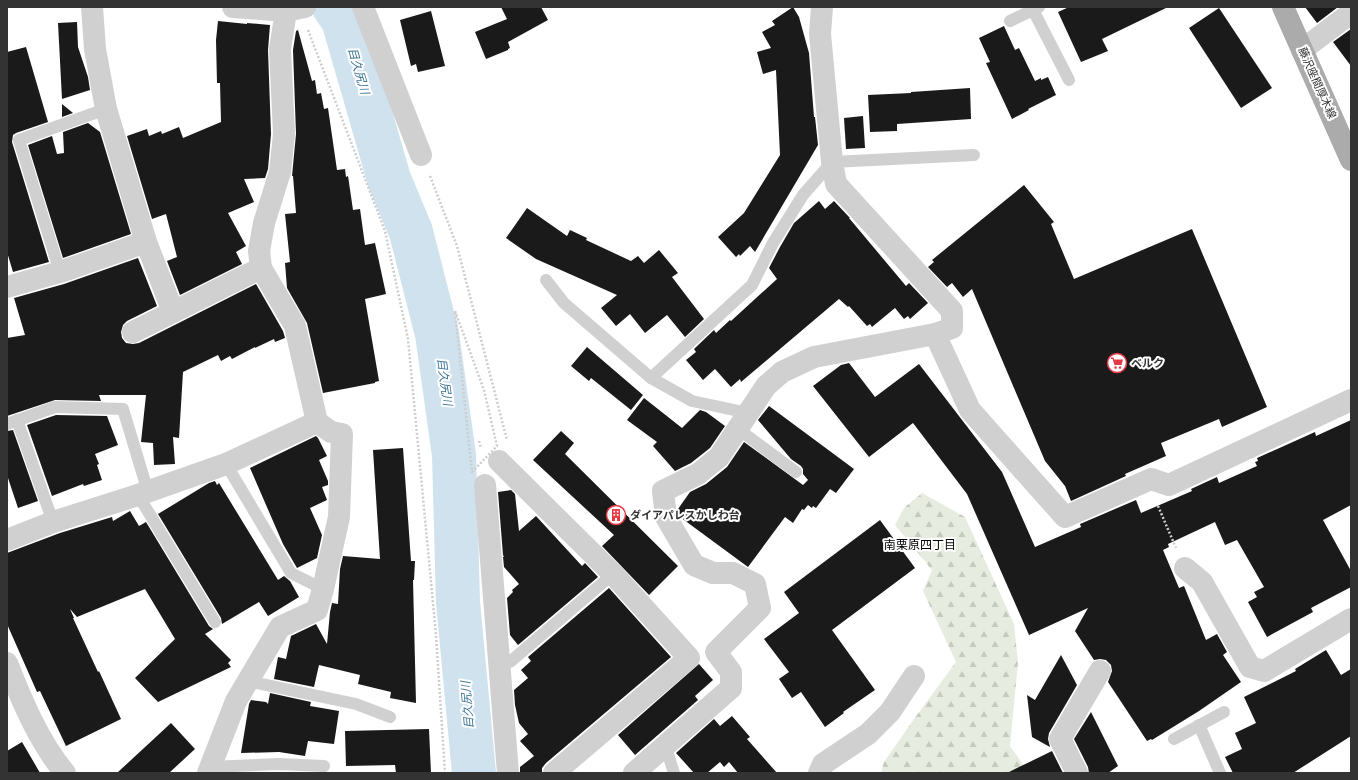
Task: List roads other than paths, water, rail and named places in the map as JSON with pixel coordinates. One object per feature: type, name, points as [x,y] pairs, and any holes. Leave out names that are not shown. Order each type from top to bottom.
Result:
[{"type":"main road","name":"藤沢座間厚木線","points":[[1283,7],[1351,160]]},
{"type":"street","points":[[92,7],[94,49],[106,109],[146,242],[173,312]]},
{"type":"street","points":[[209,770],[236,701],[280,627],[317,610],[340,517],[342,434],[331,432],[317,422],[295,326],[261,268],[259,251],[264,223],[280,172],[284,134],[280,49],[296,9],[233,7]]},
{"type":"street","points":[[363,7],[421,155]]},
{"type":"street","points":[[634,773],[731,688],[731,672],[716,652],[760,608],[755,584],[733,573],[713,573],[694,565],[666,517],[663,491],[698,474],[719,457],[766,386],[782,372],[814,356],[935,334],[952,328],[952,311],[836,184],[832,162],[820,34],[822,7]]},
{"type":"street","points":[[1302,50],[1351,13]]},
{"type":"street","points":[[7,286],[60,272],[146,242]]},
{"type":"street","points":[[133,332],[261,268]]},
{"type":"street","points":[[935,334],[970,410],[1065,517],[1151,479],[1169,485],[1351,400]]},
{"type":"street","points":[[7,540],[53,522],[226,464],[317,422]]},
{"type":"street","points":[[499,461],[612,574],[688,658],[556,772]]},
{"type":"street","points":[[485,486],[508,773]]},
{"type":"street","points":[[1185,568],[1202,582],[1250,667],[1264,671],[1351,619]]},
{"type":"street","points":[[8,667],[34,726],[65,773]]},
{"type":"street","points":[[1077,773],[1060,739],[1100,671]]},
{"type":"street","points":[[819,773],[823,764],[868,734],[890,712],[914,676]]},
{"type":"lane","points":[[1010,21],[1036,8],[1069,80]]},
{"type":"lane","points":[[60,272],[19,140],[106,109]]},
{"type":"lane","points":[[651,378],[752,285],[773,243],[803,195],[832,162],[974,155]]},
{"type":"lane","points":[[546,280],[564,303],[651,378],[692,401],[743,421],[796,472]]},
{"type":"lane","points":[[53,522],[12,422],[55,407],[123,409],[143,493],[215,622]]},
{"type":"lane","points":[[226,464],[291,573],[323,589]]},
{"type":"lane","points":[[510,662],[612,574]]},
{"type":"lane","points":[[248,681],[356,704],[390,717]]},
{"type":"lane","points":[[1174,739],[1224,712]]},
{"type":"lane","points":[[1200,725],[1220,773]]},
{"type":"lane","points":[[665,746],[674,773]]},
{"type":"lane","points":[[209,770],[279,764],[324,766]]},
{"type":"waterway","name":"目久尻川","points":[[334,7],[343,20],[389,179],[411,232],[437,334],[454,455],[458,602],[474,773]]},
{"type":"place","name":"ベルク","points":[[1117,363]]},
{"type":"place","name":"ダイアパレスかしわ台","points":[[616,515]]},
{"type":"district","name":"南栗原四丁目","points":[[920,545]]}]
